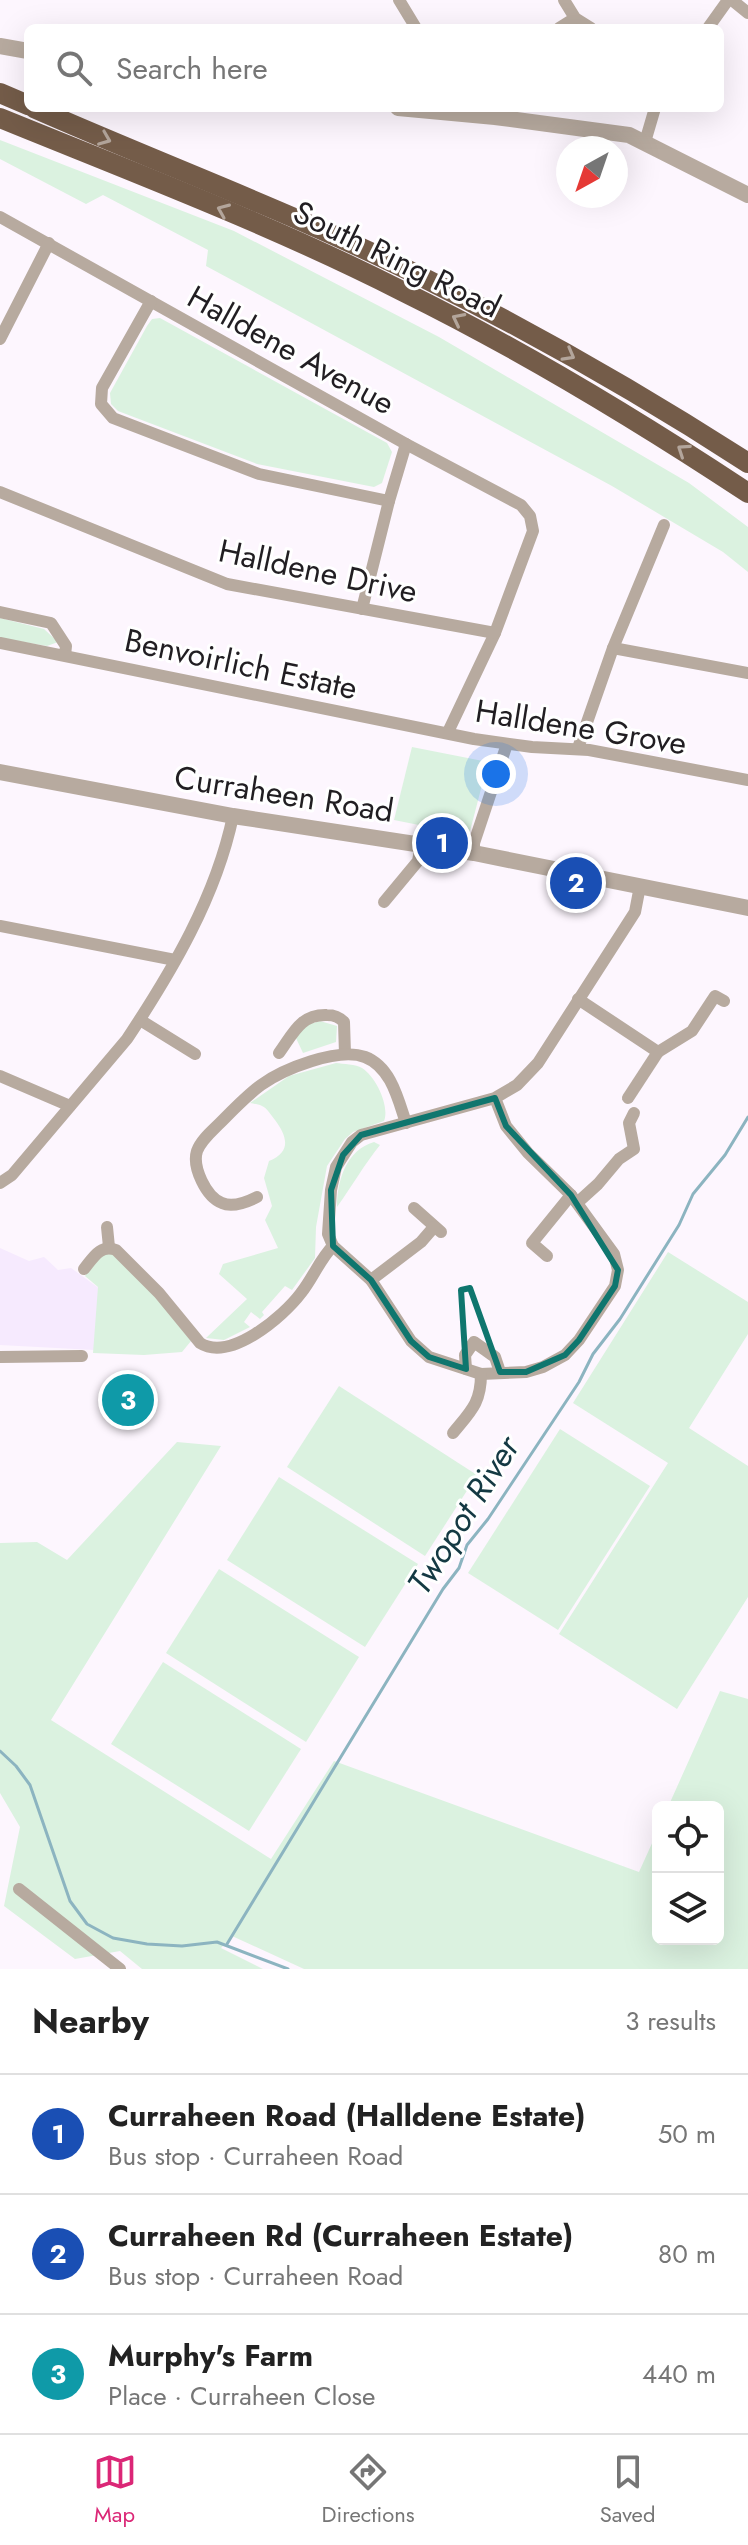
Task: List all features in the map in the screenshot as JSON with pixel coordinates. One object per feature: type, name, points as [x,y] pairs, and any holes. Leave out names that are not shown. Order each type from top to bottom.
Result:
[{"type":"highway","points":[[1,94],[24,103]]},
{"type":"highway","name":"South Ring Road","points":[[44,112],[246,197],[421,276],[607,377],[748,463]]},
{"type":"highway","name":"South Ring Road","points":[[0,118],[320,251],[401,290],[569,381],[748,493]]},
{"type":"street","points":[[399,0],[414,24]]},
{"type":"street","points":[[564,0],[575,18],[585,24]]},
{"type":"street","points":[[711,24],[730,0],[748,13]]},
{"type":"street","points":[[565,24],[575,18]]},
{"type":"street","points":[[0,46],[24,50]]},
{"type":"street","points":[[435,112],[611,131],[645,142],[748,195]]},
{"type":"street","points":[[645,142],[654,112]]},
{"type":"street","name":"Halldene Avenue","points":[[0,217],[521,505],[530,516],[533,531],[495,633],[448,732]]},
{"type":"street","points":[[0,339],[49,243]]},
{"type":"street","name":"Halldene Avenue","points":[[151,301],[102,388],[101,404],[113,418],[259,474],[389,501],[406,444]]},
{"type":"street","name":"Halldene Drive","points":[[0,492],[227,584],[495,633]]},
{"type":"street","points":[[362,609],[389,501]]},
{"type":"street","points":[[578,748],[613,648],[664,525]]},
{"type":"street","points":[[0,612],[51,623],[66,646],[65,655]]},
{"type":"street","name":"Benvoirlich Estate","points":[[0,643],[405,725]]},
{"type":"street","points":[[613,648],[748,673]]},
{"type":"street","name":"Halldene Grove","points":[[405,725],[507,744],[578,748],[748,780]]},
{"type":"street","points":[[474,853],[474,843],[507,744]]},
{"type":"street","name":"Curraheen Road","points":[[0,772],[233,816],[474,853],[748,908]]},
{"type":"street","points":[[0,1183],[12,1175],[140,1020],[197,923],[233,816]]},
{"type":"street","points":[[384,902],[418,861],[421,845]]},
{"type":"street","points":[[495,1098],[506,1126],[574,1199],[614,1254],[618,1270],[615,1286],[579,1340],[565,1355],[526,1372],[481,1374],[429,1357],[411,1341],[371,1280],[333,1246],[328,1234],[336,1167],[352,1142],[361,1135],[495,1098],[517,1085],[538,1063],[635,912],[640,886]]},
{"type":"street","points":[[0,926],[175,960]]},
{"type":"street","points":[[628,1098],[658,1052],[692,1031],[715,996],[724,1001]]},
{"type":"street","points":[[578,999],[658,1052]]},
{"type":"street","points":[[279,1053],[297,1026],[310,1016],[333,1015],[344,1022],[345,1054]]},
{"type":"street","points":[[140,1020],[195,1054]]},
{"type":"street","points":[[257,1197],[239,1204],[229,1205],[218,1201],[197,1172],[196,1154],[202,1141],[264,1083],[321,1059],[345,1054],[365,1057],[382,1068],[393,1086],[406,1123]]},
{"type":"street","points":[[0,1076],[70,1106]]},
{"type":"street","points":[[547,1256],[532,1243],[574,1199],[598,1184],[619,1159],[634,1149],[629,1123],[634,1113]]},
{"type":"street","points":[[371,1280],[438,1230],[414,1208]]},
{"type":"street","points":[[107,1227],[109,1247]]},
{"type":"street","points":[[109,1247],[138,1270],[200,1343],[208,1348],[217,1348],[243,1340],[280,1316],[301,1294],[333,1246]]},
{"type":"street","points":[[84,1269],[98,1252],[109,1247]]},
{"type":"street","points":[[466,1369],[465,1355],[474,1342],[495,1357],[500,1372]]},
{"type":"street","points":[[0,1357],[82,1356]]},
{"type":"street","points":[[453,1433],[476,1405],[481,1374]]},
{"type":"street","points":[[19,1889],[120,1969]]},
{"type":"highlighted area","points":[[495,1098],[506,1126],[571,1195],[618,1270],[615,1286],[579,1340],[565,1355],[526,1372],[500,1372],[470,1288],[461,1290],[466,1369],[429,1357],[411,1341],[371,1280],[333,1246],[331,1190],[343,1155],[361,1135]]},
{"type":"shaded area","points":[[0,1248],[29,1261],[44,1257],[58,1270],[71,1268],[100,1289],[94,1350],[0,1345]]},
{"type":"green space","points":[[0,140],[234,231],[439,337],[689,483],[748,527],[748,572],[723,552],[612,486],[206,266],[208,250],[103,195],[86,204],[0,159]]},
{"type":"green space","points":[[160,318],[387,443],[392,452],[382,483],[374,487],[257,464],[118,411],[111,404],[110,393],[147,326],[152,319]]},
{"type":"green space","points":[[0,618],[44,629],[58,642],[47,646],[0,638]]},
{"type":"green space","points":[[412,747],[488,762],[469,835],[394,820]]},
{"type":"green space","points":[[320,1021],[337,1026],[336,1042],[303,1053],[296,1038],[303,1026]]},
{"type":"green space","points":[[336,1063],[359,1067],[372,1078],[383,1100],[384,1121],[353,1132],[327,1166],[316,1227],[315,1258],[292,1290],[285,1286],[262,1312],[264,1315],[260,1319],[251,1312],[244,1322],[250,1327],[224,1340],[206,1338],[247,1299],[219,1274],[223,1264],[278,1248],[265,1220],[272,1206],[264,1178],[269,1161],[281,1153],[285,1143],[279,1126],[267,1110],[250,1103],[289,1076]]},
{"type":"green space","points":[[374,1142],[380,1145],[337,1207],[345,1167],[357,1152]]},
{"type":"green space","points":[[668,1252],[748,1302],[748,1334],[689,1428],[748,1466],[748,1597],[677,1709],[559,1634],[668,1463],[573,1403]]},
{"type":"green space","points":[[111,1253],[150,1289],[191,1341],[182,1352],[144,1355],[93,1353],[98,1287],[85,1276],[100,1255]]},
{"type":"green space","points":[[339,1386],[477,1475],[425,1556],[287,1467]]},
{"type":"green space","points":[[560,1429],[650,1486],[558,1630],[468,1573]]},
{"type":"green space","points":[[177,1442],[221,1446],[51,1720],[271,1859],[334,1761],[639,1872],[652,1843],[652,1945],[724,1945],[724,1801],[671,1801],[720,1691],[748,1699],[748,1969],[304,1969],[232,1936],[221,1948],[263,1969],[142,1969],[120,1951],[75,1959],[4,1906],[20,1827],[0,1793],[0,1543],[37,1542],[67,1560]]},
{"type":"green space","points":[[279,1477],[418,1564],[365,1647],[227,1560]]},
{"type":"green space","points":[[219,1569],[359,1657],[306,1742],[166,1653]]},
{"type":"green space","points":[[163,1662],[301,1749],[249,1831],[111,1744]]},
{"type":"waterway","name":"Twopot River","points":[[227,1944],[443,1589],[459,1568],[467,1545],[488,1519],[579,1382],[593,1354],[620,1319],[679,1225],[693,1194],[725,1155],[748,1117]]},
{"type":"waterway","points":[[0,1751],[30,1785],[70,1901],[87,1924],[113,1938],[147,1944],[182,1946],[217,1942],[288,1969]]},
{"type":"place","name":"Curraheen Road (Halldene Estate)","points":[[442,843]]},
{"type":"place","name":"Curraheen Rd (Curraheen Estate)","points":[[576,883]]},
{"type":"place","name":"Murphy's Farm","points":[[128,1400]]}]
